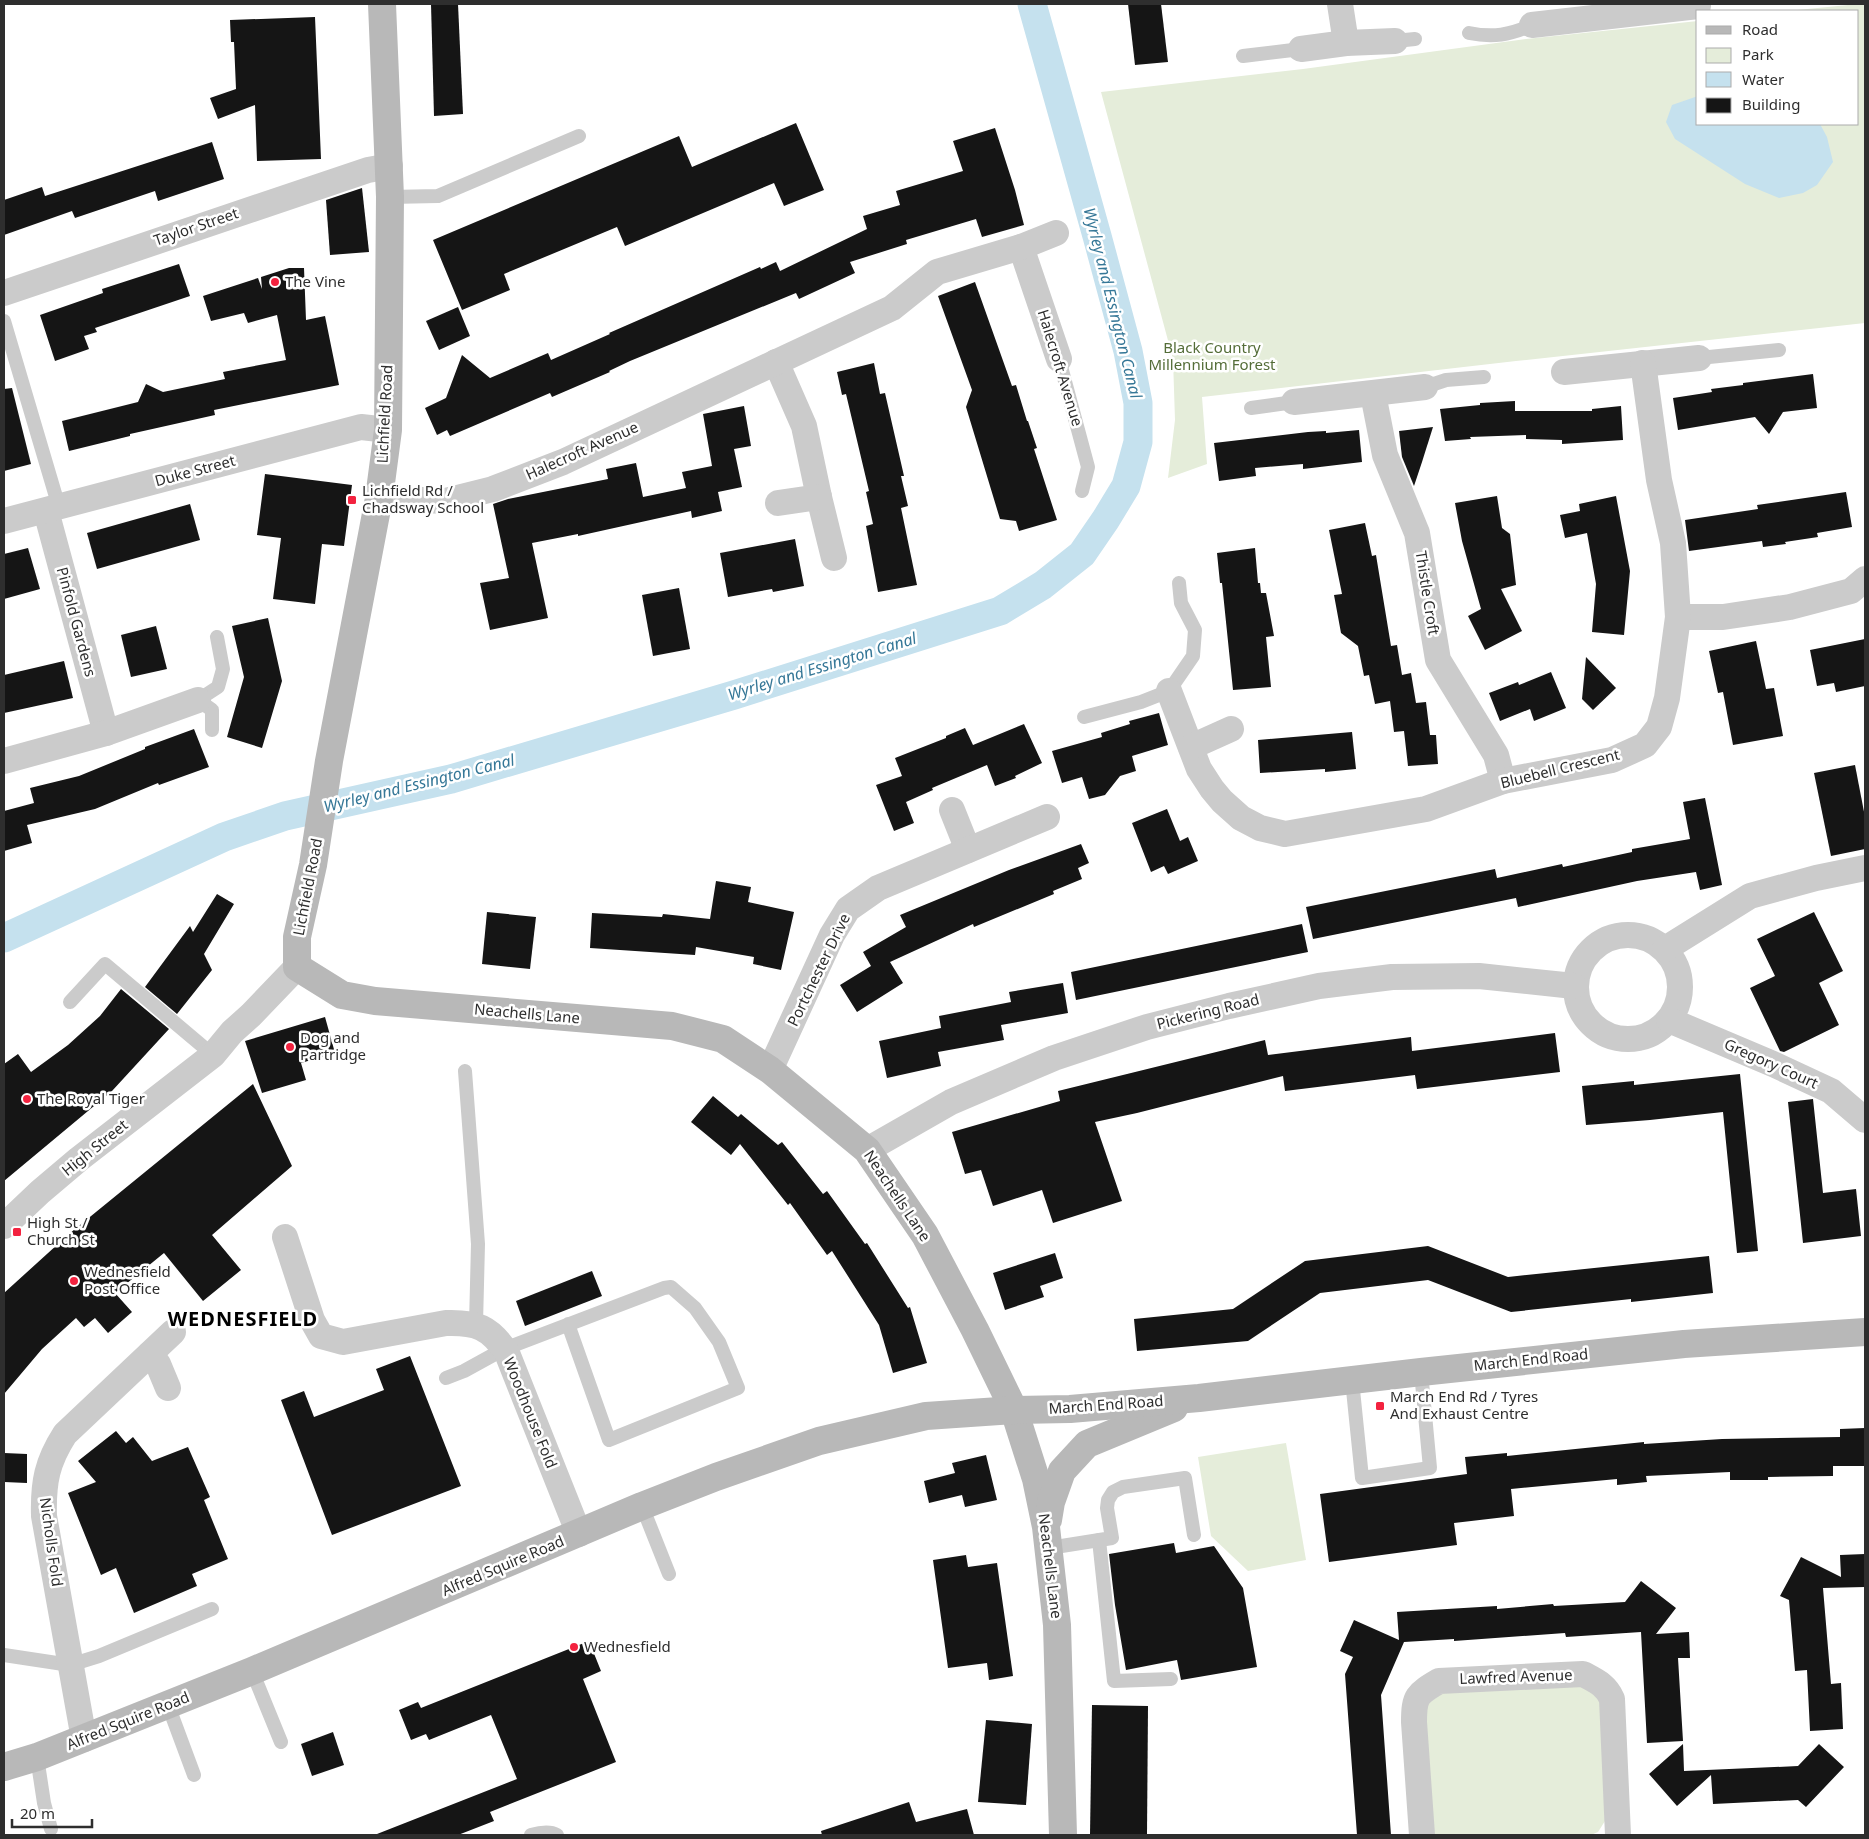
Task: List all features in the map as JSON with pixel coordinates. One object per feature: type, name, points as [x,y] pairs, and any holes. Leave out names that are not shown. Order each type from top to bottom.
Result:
[{"type":"street","name":"Lichfield Road","points":[[297,967],[297,937],[313,865],[329,761],[379,498],[388,430],[390,166],[382,4]]},
{"type":"street","points":[[1340,4],[1346,43]]},
{"type":"street","points":[[1532,25],[1591,10],[1698,6]]},
{"type":"street","points":[[1301,49],[1346,43],[1405,40]]},
{"type":"street","name":"Taylor Street","points":[[4,294],[243,211],[368,170],[390,166]]},
{"type":"street","name":"Halecroft Avenue","points":[[379,498],[445,501],[493,489],[564,462],[892,308],[937,272],[1056,233]]},
{"type":"street","name":"Halecroft Avenue","points":[[1020,246],[1059,359]]},
{"type":"street","points":[[1564,372],[1699,358]]},
{"type":"street","points":[[776,362],[804,426],[834,558]]},
{"type":"street","name":"Bluebell Crescent","points":[[1169,691],[1199,768],[1212,789],[1241,818],[1260,828],[1286,834],[1426,809],[1503,781],[1612,760],[1645,745],[1659,727],[1667,698],[1678,617],[1673,543],[1659,480],[1643,363]]},
{"type":"street","points":[[1294,402],[1425,387]]},
{"type":"street","name":"Thistle Croft","points":[[1373,394],[1385,455],[1417,533],[1438,660],[1496,755],[1503,781]]},
{"type":"street","name":"Duke Street","points":[[4,521],[361,427],[388,430]]},
{"type":"street","points":[[778,503],[819,497]]},
{"type":"street","name":"Pinfold Gardens","points":[[52,509],[106,733]]},
{"type":"street","points":[[1678,617],[1723,617],[1790,607],[1851,591],[1865,579]]},
{"type":"street","points":[[4,760],[106,733],[198,700]]},
{"type":"street","points":[[1190,747],[1231,729]]},
{"type":"street","points":[[952,810],[968,850]]},
{"type":"street","name":"Portchester Drive","points":[[770,1070],[832,935],[848,909],[878,888],[1047,817]]},
{"type":"street","points":[[1664,949],[1750,896],[1816,878],[1865,868]]},
{"type":"street","points":[[1621,934],[1637,935],[1652,940],[1664,949],[1674,961],[1680,976],[1681,991],[1677,1007],[1669,1020],[1656,1032],[1639,1039],[1620,1039],[1603,1034],[1589,1022],[1579,1007],[1574,986],[1583,960],[1593,948],[1606,939],[1621,934]]},
{"type":"street","name":"Neachells Lane","points":[[297,967],[342,995],[375,1001],[672,1026],[724,1039],[770,1070],[867,1150],[925,1235],[975,1330],[1014,1410],[1036,1479],[1048,1537],[1057,1625],[1063,1835]]},
{"type":"street","name":"High Street","points":[[4,1226],[79,1159],[212,1055],[232,1032],[297,967]]},
{"type":"street","name":"Pickering Road","points":[[867,1150],[951,1102],[1054,1058],[1147,1027],[1229,1006],[1319,986],[1392,977],[1479,976],[1574,986]]},
{"type":"street","name":"Gregory Court","points":[[1669,1020],[1831,1091],[1865,1120]]},
{"type":"street","points":[[285,1237],[312,1320],[321,1336],[343,1342],[446,1323],[476,1324]]},
{"type":"street","name":"Woodhouse Fold","points":[[476,1324],[488,1331],[500,1342],[504,1349],[579,1534]]},
{"type":"street","name":"Nicholls Fold","points":[[84,1739],[44,1516],[43,1496],[48,1466],[65,1434],[173,1332]]},
{"type":"street","name":"March End Road","points":[[1014,1410],[1070,1409],[1198,1398],[1684,1344],[1865,1332]]},
{"type":"street","points":[[150,1354],[158,1364],[168,1388]]},
{"type":"street","name":"March End Road","points":[[1048,1537],[1050,1502],[1062,1471],[1087,1444],[1198,1398]]},
{"type":"street","name":"Alfred Squire Road","points":[[4,1767],[37,1758],[84,1739],[252,1671],[642,1506],[773,1456],[819,1441],[926,1416],[1014,1410]]},
{"type":"street","name":"Lawfred Avenue","points":[[1422,1835],[1414,1722],[1414,1704],[1421,1692],[1439,1681],[1583,1674],[1598,1681],[1608,1689],[1612,1699],[1618,1835]]},
{"type":"lane","points":[[1469,33],[1486,36],[1513,33],[1532,25]]},
{"type":"lane","points":[[1243,56],[1301,49]]},
{"type":"lane","points":[[390,197],[438,196],[579,136]]},
{"type":"lane","points":[[4,321],[52,509]]},
{"type":"lane","points":[[1699,358],[1779,350]]},
{"type":"lane","name":"Halecroft Avenue","points":[[1059,359],[1088,468],[1082,491]]},
{"type":"lane","points":[[1425,387],[1446,380],[1484,377]]},
{"type":"lane","points":[[1251,408],[1294,402]]},
{"type":"lane","points":[[1084,717],[1141,702],[1169,691],[1194,656],[1195,630],[1181,603],[1179,583]]},
{"type":"lane","points":[[212,730],[212,710],[198,700],[218,687],[223,669],[217,637]]},
{"type":"lane","points":[[70,1002],[105,964],[212,1055]]},
{"type":"lane","points":[[465,1071],[478,1244],[476,1324]]},
{"type":"lane","points":[[446,1378],[464,1371],[504,1349],[568,1324],[671,1287],[695,1308],[719,1342],[738,1388],[609,1440],[568,1324]]},
{"type":"lane","points":[[1352,1380],[1362,1478],[1430,1468],[1421,1372]]},
{"type":"lane","points":[[1048,1537],[1099,1540],[1112,1538],[1107,1508],[1108,1500],[1113,1492],[1123,1486],[1185,1478],[1194,1535]]},
{"type":"lane","points":[[642,1506],[669,1574]]},
{"type":"lane","points":[[1099,1540],[1114,1681],[1171,1679]]},
{"type":"lane","points":[[4,1656],[70,1665],[99,1656],[212,1609]]},
{"type":"lane","points":[[252,1671],[281,1742]]},
{"type":"lane","points":[[168,1705],[194,1775]]},
{"type":"lane","points":[[37,1758],[44,1803],[51,1829]]},
{"type":"lane","points":[[531,1835],[536,1833],[554,1833],[557,1835]]},
{"type":"green space","name":"Black Country Millennium Forest","points":[[1865,4],[1865,323],[1202,397],[1207,464],[1168,478],[1175,420],[1173,359],[1101,92],[1303,69],[1526,39],[1696,21],[1696,125],[1859,125],[1859,10],[1797,10]]},
{"type":"green space","points":[[1286,1443],[1306,1560],[1248,1571],[1211,1536],[1198,1457]]},
{"type":"green space","points":[[1586,1685],[1600,1701],[1605,1821],[1598,1832],[1591,1835],[1434,1835],[1431,1826],[1426,1705],[1444,1692]]},
{"type":"water","points":[[1696,97],[1696,125],[1821,125],[1827,137],[1833,162],[1817,185],[1803,193],[1779,198],[1745,184],[1675,139],[1666,122],[1672,105]]},
{"type":"building","points":[[431,4],[458,4],[463,114],[434,116]]},
{"type":"building","points":[[1128,4],[1161,4],[1168,62],[1135,65]]},
{"type":"building","points":[[315,17],[321,159],[257,161],[255,105],[218,119],[210,98],[236,89],[234,42],[231,42],[230,20]]},
{"type":"building","points":[[796,123],[824,190],[784,206],[774,183],[625,246],[617,227],[504,274],[510,290],[462,310],[433,240],[679,136],[692,167]]},
{"type":"building","points":[[995,128],[1024,225],[982,237],[976,219],[906,240],[907,244],[850,262],[855,273],[799,299],[796,293],[630,361],[610,372],[552,397],[550,393],[450,436],[447,430],[437,435],[425,408],[446,398],[462,355],[490,378],[548,353],[551,360],[760,267],[761,269],[776,262],[780,271],[867,229],[863,216],[900,205],[896,191],[963,171],[953,141]]},
{"type":"building","points":[[212,142],[224,179],[158,201],[155,191],[75,218],[72,211],[4,235],[4,200],[42,187],[45,196]]},
{"type":"building","points":[[362,188],[369,252],[330,255],[326,200]]},
{"type":"building","points":[[179,264],[190,296],[95,328],[97,332],[84,336],[89,349],[55,361],[40,315],[103,293],[102,289]]},
{"type":"building","points":[[289,268],[304,268],[306,320],[325,316],[339,385],[214,410],[215,415],[130,434],[130,436],[69,451],[62,421],[138,402],[146,384],[163,392],[225,379],[223,372],[286,360],[277,315],[248,323],[244,313],[211,321],[203,296],[258,278],[262,289],[261,277]]},
{"type":"building","points":[[975,282],[1012,386],[1016,385],[1037,448],[1034,449],[1057,520],[1019,531],[1016,521],[1000,519],[966,407],[972,390],[938,296]]},
{"type":"building","points":[[458,307],[470,336],[439,350],[426,321]]},
{"type":"building","points":[[874,363],[880,394],[885,393],[904,476],[901,476],[908,506],[901,508],[917,585],[878,592],[866,526],[873,524],[866,492],[869,491],[846,394],[842,395],[837,372]]},
{"type":"building","points":[[1813,374],[1817,408],[1783,412],[1769,434],[1755,417],[1678,430],[1673,398],[1712,392],[1711,389],[1743,385],[1743,383]]},
{"type":"building","points":[[12,388],[31,464],[4,471],[4,389]]},
{"type":"building","points":[[1515,401],[1515,411],[1592,411],[1592,409],[1621,406],[1623,440],[1562,444],[1562,440],[1526,439],[1526,435],[1470,437],[1471,439],[1445,441],[1440,409],[1480,405],[1480,403]]},
{"type":"building","points":[[744,406],[751,446],[734,449],[742,487],[718,492],[722,511],[692,518],[691,511],[578,536],[578,534],[532,543],[548,618],[490,630],[480,583],[509,578],[493,504],[508,499],[608,479],[606,469],[636,463],[643,497],[686,488],[682,472],[712,466],[703,414]]},
{"type":"building","points":[[1433,427],[1414,486],[1402,457],[1399,431]]},
{"type":"building","points":[[1359,430],[1362,462],[1303,469],[1303,464],[1255,468],[1256,476],[1219,481],[1214,443],[1308,432],[1326,431],[1326,433]]},
{"type":"building","points":[[265,474],[352,485],[344,546],[322,544],[315,604],[273,599],[281,538],[257,535]]},
{"type":"building","points":[[1846,492],[1852,527],[1817,533],[1818,537],[1785,542],[1786,544],[1763,547],[1762,541],[1689,551],[1685,520],[1758,509],[1757,505]]},
{"type":"building","points":[[1497,496],[1502,528],[1510,534],[1516,585],[1501,589],[1522,631],[1485,650],[1468,616],[1481,609],[1462,541],[1455,503]]},
{"type":"building","points":[[1616,496],[1630,571],[1624,635],[1592,632],[1596,584],[1587,533],[1565,538],[1560,515],[1580,511],[1579,504]]},
{"type":"building","points":[[190,504],[200,540],[97,569],[87,533]]},
{"type":"building","points":[[1365,523],[1372,556],[1376,555],[1391,646],[1397,645],[1402,675],[1411,673],[1416,703],[1426,702],[1430,735],[1436,735],[1438,764],[1408,766],[1404,731],[1394,732],[1390,701],[1375,704],[1369,675],[1364,676],[1358,646],[1341,633],[1334,595],[1342,594],[1329,530]]},
{"type":"building","points":[[795,539],[804,586],[773,592],[772,589],[728,597],[720,553]]},
{"type":"building","points":[[28,548],[40,589],[4,599],[4,554]]},
{"type":"building","points":[[1255,548],[1258,583],[1260,583],[1261,593],[1266,593],[1274,636],[1266,637],[1271,687],[1233,690],[1217,553]]},
{"type":"building","points":[[679,588],[690,649],[653,656],[642,595]]},
{"type":"building","points":[[268,618],[282,681],[262,748],[227,737],[244,677],[232,626]]},
{"type":"building","points":[[156,626],[167,669],[131,677],[121,635]]},
{"type":"building","points":[[1865,639],[1865,686],[1836,692],[1834,683],[1817,686],[1810,650]]},
{"type":"building","points":[[1756,641],[1766,689],[1774,688],[1783,736],[1733,745],[1723,692],[1718,693],[1709,651]]},
{"type":"building","points":[[1586,657],[1616,688],[1593,710],[1582,699]]},
{"type":"building","points":[[64,661],[73,698],[4,713],[4,675]]},
{"type":"building","points":[[1551,672],[1566,708],[1534,721],[1530,709],[1500,721],[1489,693],[1518,682],[1519,685]]},
{"type":"building","points":[[1159,713],[1168,745],[1132,756],[1136,771],[1120,776],[1105,795],[1089,799],[1082,777],[1062,783],[1052,751],[1102,737],[1101,733],[1130,724],[1129,721]]},
{"type":"building","points":[[1024,724],[1042,763],[1015,776],[1016,778],[995,786],[987,765],[932,788],[933,790],[906,802],[914,823],[894,831],[876,785],[902,776],[895,758],[946,738],[946,736],[965,728],[973,745]]},
{"type":"building","points":[[194,729],[209,767],[159,785],[158,783],[95,809],[27,825],[32,843],[4,851],[4,811],[34,803],[30,788],[79,776],[145,749],[145,747]]},
{"type":"building","points":[[1352,732],[1356,769],[1325,772],[1325,769],[1260,773],[1258,740]]},
{"type":"building","points":[[1855,765],[1865,817],[1865,849],[1831,856],[1814,773]]},
{"type":"building","points":[[1705,798],[1722,885],[1700,890],[1696,872],[1637,881],[1518,907],[1516,898],[1313,939],[1306,907],[1495,869],[1497,878],[1562,864],[1563,867],[1632,852],[1632,849],[1690,839],[1683,802]]},
{"type":"building","points":[[1167,809],[1180,841],[1188,837],[1198,861],[1168,874],[1164,866],[1151,872],[1132,823]]},
{"type":"building","points":[[1081,844],[1089,863],[1078,868],[1082,879],[1053,891],[1054,894],[974,927],[973,924],[890,962],[903,983],[857,1012],[840,985],[871,966],[863,952],[906,927],[900,915],[1009,870]]},
{"type":"building","points":[[716,881],[751,887],[748,902],[794,912],[781,970],[753,964],[754,957],[696,947],[695,955],[590,948],[592,913],[662,917],[663,914],[710,919]]},
{"type":"building","points":[[217,894],[234,904],[204,954],[212,970],[177,1014],[145,987],[190,926],[193,932]]},
{"type":"building","points":[[487,912],[536,917],[530,969],[482,964]]},
{"type":"building","points":[[1814,912],[1843,971],[1819,983],[1839,1025],[1784,1052],[1780,1051],[1750,988],[1775,976],[1757,939]]},
{"type":"building","points":[[1302,924],[1308,952],[1076,1000],[1071,972]]},
{"type":"building","points":[[1063,983],[1068,1013],[1001,1025],[1004,1040],[938,1052],[941,1066],[887,1078],[879,1041],[941,1028],[939,1016],[1011,1002],[1009,992]]},
{"type":"building","points":[[121,989],[169,1029],[112,1091],[4,1181],[4,1064],[18,1054],[31,1072],[68,1045],[100,1016]]},
{"type":"building","name":"Dog and Partridge","points":[[325,1017],[335,1053],[301,1063],[306,1080],[262,1093],[245,1041]]},
{"type":"building","points":[[1555,1033],[1560,1072],[1417,1089],[1415,1075],[1285,1091],[1283,1076],[1095,1122],[1122,1201],[1053,1223],[1042,1190],[993,1206],[981,1170],[965,1174],[952,1132],[1060,1101],[1058,1091],[1265,1040],[1268,1055],[1411,1037],[1412,1051]]},
{"type":"building","points":[[1740,1074],[1758,1251],[1737,1253],[1723,1112],[1586,1125],[1582,1086],[1634,1081],[1634,1085]]},
{"type":"building","points":[[253,1084],[292,1166],[212,1235],[241,1270],[203,1301],[164,1253],[115,1293],[132,1312],[108,1333],[95,1318],[84,1327],[76,1318],[42,1349],[4,1394],[4,1293],[69,1234]]},
{"type":"building","points":[[713,1096],[738,1117],[741,1114],[778,1145],[782,1142],[823,1194],[827,1191],[865,1244],[867,1243],[908,1308],[910,1307],[927,1363],[893,1373],[879,1325],[832,1251],[827,1255],[790,1203],[788,1205],[740,1144],[731,1155],[691,1122]]},
{"type":"building","points":[[1813,1099],[1823,1193],[1856,1189],[1861,1236],[1803,1243],[1788,1102]]},
{"type":"building","points":[[1428,1246],[1508,1277],[1709,1256],[1713,1293],[1631,1302],[1631,1299],[1511,1312],[1428,1280],[1320,1293],[1248,1341],[1137,1351],[1134,1319],[1233,1309],[1305,1261]]},
{"type":"building","points":[[1055,1253],[1063,1278],[1040,1286],[1044,1297],[1005,1310],[993,1273]]},
{"type":"building","points":[[592,1271],[602,1296],[525,1326],[516,1301]]},
{"type":"building","points":[[410,1356],[461,1486],[332,1535],[281,1400],[304,1391],[314,1417],[384,1390],[376,1369]]},
{"type":"building","points":[[1865,1428],[1865,1466],[1833,1466],[1833,1476],[1768,1477],[1768,1480],[1730,1480],[1730,1472],[1646,1476],[1647,1482],[1617,1485],[1617,1479],[1511,1489],[1514,1516],[1454,1523],[1457,1545],[1329,1562],[1320,1494],[1467,1474],[1465,1457],[1507,1453],[1507,1456],[1644,1442],[1644,1444],[1722,1439],[1840,1437],[1840,1429]]},
{"type":"building","points":[[116,1431],[126,1443],[133,1437],[152,1461],[188,1447],[210,1497],[204,1500],[228,1559],[192,1574],[197,1586],[134,1613],[116,1568],[101,1575],[68,1493],[96,1482],[78,1461]]},
{"type":"building","points":[[4,1453],[27,1454],[27,1483],[4,1482]]},
{"type":"building","points":[[986,1455],[997,1500],[965,1507],[962,1495],[929,1503],[924,1481],[955,1473],[952,1463]]},
{"type":"building","points":[[1174,1543],[1176,1553],[1214,1546],[1243,1588],[1257,1667],[1181,1680],[1177,1660],[1126,1670],[1109,1554]]},
{"type":"building","points":[[1865,1554],[1865,1587],[1823,1588],[1831,1684],[1841,1683],[1843,1729],[1810,1731],[1807,1670],[1795,1671],[1789,1600],[1780,1596],[1801,1557],[1841,1577],[1840,1555]]},
{"type":"building","points":[[966,1555],[968,1567],[997,1563],[1013,1676],[989,1680],[987,1663],[948,1668],[933,1560]]},
{"type":"building","points":[[1641,1581],[1676,1608],[1656,1634],[1689,1632],[1690,1658],[1678,1658],[1683,1741],[1647,1743],[1641,1632],[1566,1637],[1565,1633],[1454,1641],[1454,1639],[1404,1642],[1381,1695],[1391,1835],[1357,1835],[1345,1674],[1353,1657],[1340,1651],[1354,1620],[1399,1640],[1397,1612],[1497,1606],[1497,1609],[1553,1604],[1554,1606],[1625,1602]]},
{"type":"building","points":[[589,1641],[601,1671],[583,1679],[616,1762],[490,1812],[494,1821],[458,1835],[377,1834],[517,1779],[491,1715],[429,1740],[426,1734],[411,1740],[399,1710],[418,1702],[421,1708]]},
{"type":"building","points":[[1092,1705],[1148,1706],[1147,1835],[1090,1835]]},
{"type":"building","points":[[986,1720],[1032,1724],[1026,1805],[978,1802]]},
{"type":"building","points":[[333,1732],[344,1765],[312,1776],[301,1744]]},
{"type":"building","points":[[1683,1744],[1684,1771],[1798,1766],[1819,1744],[1844,1767],[1806,1807],[1798,1800],[1713,1804],[1711,1775],[1677,1806],[1649,1774]]},
{"type":"building","points":[[909,1802],[916,1822],[967,1809],[974,1835],[822,1835],[821,1831]]},
{"type":"waterway","name":"Wyrley and Essington Canal","points":[[4,938],[224,837],[285,816],[451,779],[734,695],[1000,611],[1043,585],[1082,554],[1126,486],[1138,442],[1138,403],[1128,351],[1032,4]]},
{"type":"place","name":"The Vine","points":[[275,282]]},
{"type":"place","name":"Lichfield Rd / Chadsway School","points":[[352,500]]},
{"type":"place","name":"Dog and Partridge","points":[[290,1047]]},
{"type":"place","name":"The Royal Tiger","points":[[27,1099]]},
{"type":"place","name":"High St / Church St","points":[[17,1232]]},
{"type":"place","name":"Wednesfield Post Office","points":[[74,1281]]},
{"type":"place","name":"March End Rd / Tyres And Exhaust Centre","points":[[1380,1406]]},
{"type":"place","name":"Wednesfield","points":[[574,1647]]},
{"type":"district","name":"WEDNESFIELD","points":[[243,1319]]}]
